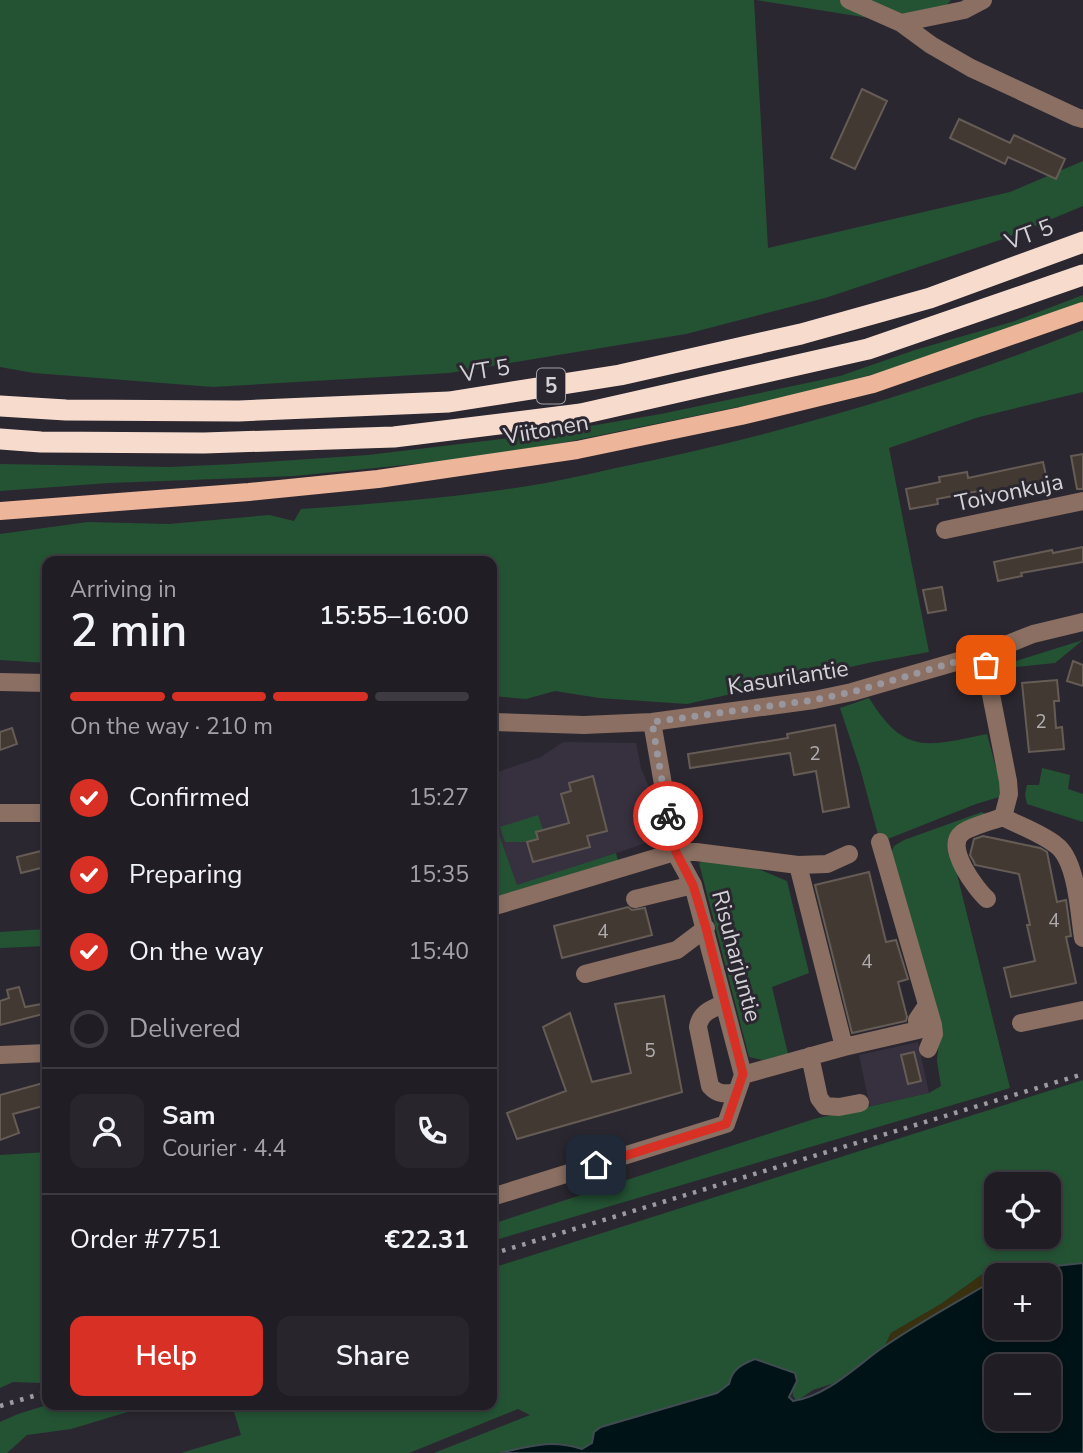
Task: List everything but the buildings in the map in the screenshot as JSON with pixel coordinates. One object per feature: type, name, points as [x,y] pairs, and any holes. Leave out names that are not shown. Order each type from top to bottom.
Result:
[{"type":"highway","name":"VT 5","points":[[0,406],[66,410],[239,411],[449,402],[621,375],[801,334],[930,298],[1083,242]]},
{"type":"highway","name":"5","points":[[0,439],[41,442],[204,443],[394,437],[580,414],[868,349],[1083,275]]},
{"type":"highway","points":[[0,397],[66,410]]},
{"type":"main road","name":"Viitonen","points":[[0,511],[378,479],[577,450],[741,416],[873,384],[1083,311]]},
{"type":"street","points":[[849,0],[901,23],[931,45],[971,68],[1083,119]]},
{"type":"street","points":[[901,23],[964,10],[983,0]]},
{"type":"street","name":"Toivonkuja","points":[[945,530],[1083,501]]},
{"type":"street","name":"Kasurilantie","points":[[497,722],[584,725],[652,722],[814,700],[852,692],[983,654],[1033,634],[1083,622]]},
{"type":"street","points":[[983,654],[983,681],[1009,794],[1003,817]]},
{"type":"street","points":[[0,682],[42,683]]},
{"type":"street","name":"Risuharjuntie","points":[[652,722],[676,852],[693,885],[706,928],[739,1083]]},
{"type":"street","points":[[0,814],[42,813]]},
{"type":"street","points":[[987,899],[978,891],[962,865],[957,851],[958,837],[963,831],[1003,817],[1055,843],[1063,850],[1070,865],[1083,938]]},
{"type":"street","points":[[880,842],[934,1034],[928,1049]]},
{"type":"street","points":[[497,905],[676,852],[696,852],[798,865],[827,864],[849,854]]},
{"type":"street","points":[[798,865],[844,1048]]},
{"type":"street","points":[[635,899],[693,885]]},
{"type":"street","points":[[585,974],[677,950],[706,928]]},
{"type":"street","points":[[723,1004],[706,1012],[699,1020],[698,1027],[710,1086],[715,1092],[723,1094],[739,1083],[810,1056],[918,1030],[916,1020],[927,1005]]},
{"type":"street","points":[[1021,1023],[1083,1010]]},
{"type":"street","points":[[0,1055],[42,1053]]},
{"type":"street","points":[[810,1056],[819,1098],[825,1106],[839,1107],[859,1103]]},
{"type":"street","points":[[497,1195],[726,1124],[739,1083]]},
{"type":"shaded area","points":[[563,742],[636,743],[641,768],[696,903],[655,840],[517,886],[497,829],[497,772],[541,757]]},
{"type":"shaded area","points":[[918,1042],[929,1093],[870,1106],[859,1055]]},
{"type":"shaded area","points":[[1083,1263],[1083,1453],[500,1453],[551,1444],[582,1449],[592,1443],[594,1432],[601,1427],[717,1393],[729,1384],[732,1374],[738,1368],[755,1359],[795,1373],[797,1381],[789,1397],[793,1401],[806,1398],[842,1379],[898,1337],[984,1286],[984,1340],[1061,1340],[1061,1265]]},
{"type":"green space","points":[[0,0],[754,0],[768,248],[1010,192],[1083,161],[1083,206],[1006,238],[825,298],[686,334],[449,373],[213,387],[34,373],[0,367]]},
{"type":"green space","points":[[756,0],[951,0],[938,15],[901,23]]},
{"type":"green space","points":[[1083,295],[1083,304],[878,373],[778,399],[567,442],[476,458],[294,476],[109,483],[0,491],[0,464],[169,467],[368,455],[543,434],[661,414],[840,376],[915,350],[1015,321]]},
{"type":"green space","points":[[1083,330],[1083,392],[979,417],[889,448],[929,652],[687,704],[599,698],[555,691],[526,699],[497,696],[497,556],[42,556],[42,663],[0,660],[0,534],[88,522],[169,524],[269,515],[294,521],[301,509],[384,503],[546,483],[734,441],[852,410],[1026,352]]},
{"type":"green space","points":[[1083,640],[1055,663],[1006,668],[1010,663]]},
{"type":"green space","points":[[869,698],[894,730],[919,742],[948,742],[987,734],[996,768],[1009,794],[976,804],[880,842],[840,708]]},
{"type":"green space","points":[[1042,768],[1070,775],[1068,789],[1083,794],[1083,822],[1027,804],[1027,785],[1039,785]]},
{"type":"green space","points":[[982,812],[988,816],[951,850],[1010,1088],[497,1240],[497,1222],[814,1119],[929,1093],[941,1086],[937,1061],[939,1038],[891,853],[894,846]]},
{"type":"green space","points":[[538,815],[543,830],[537,832],[538,839],[505,842],[500,827]]},
{"type":"green space","points":[[497,829],[517,885],[616,853],[618,861],[497,897]]},
{"type":"green space","points":[[710,859],[751,866],[787,881],[809,973],[772,987],[789,1058],[767,1061],[749,1057],[699,863]]},
{"type":"green space","points":[[42,929],[42,946],[0,948],[0,932]]},
{"type":"green space","points":[[1083,1080],[1083,1263],[1061,1266],[1061,1263],[984,1263],[984,1273],[941,1304],[891,1333],[885,1346],[849,1373],[797,1401],[792,1389],[789,1397],[582,1449],[550,1443],[501,1453],[434,1453],[530,1415],[518,1409],[409,1453],[181,1453],[241,1435],[234,1410],[497,1410],[497,1266]]},
{"type":"green space","points":[[42,1152],[42,1383],[13,1382],[0,1388],[0,1155]]},
{"type":"green space","points":[[42,1407],[42,1410],[134,1410],[71,1429],[27,1435],[7,1453],[0,1453],[0,1422]]},
{"type":"sand","points":[[984,1273],[984,1286],[885,1346],[891,1333],[941,1304]]},
{"type":"railway","points":[[497,1252],[1083,1074]]},
{"type":"railway","points":[[0,1406],[42,1393]]},
{"type":"way so far","points":[[668,816],[652,722],[814,700],[852,692],[983,654],[986,665]]},
{"type":"route","points":[[596,1165],[726,1124],[743,1074],[723,1004],[706,928],[693,885],[676,852],[668,816]]}]
